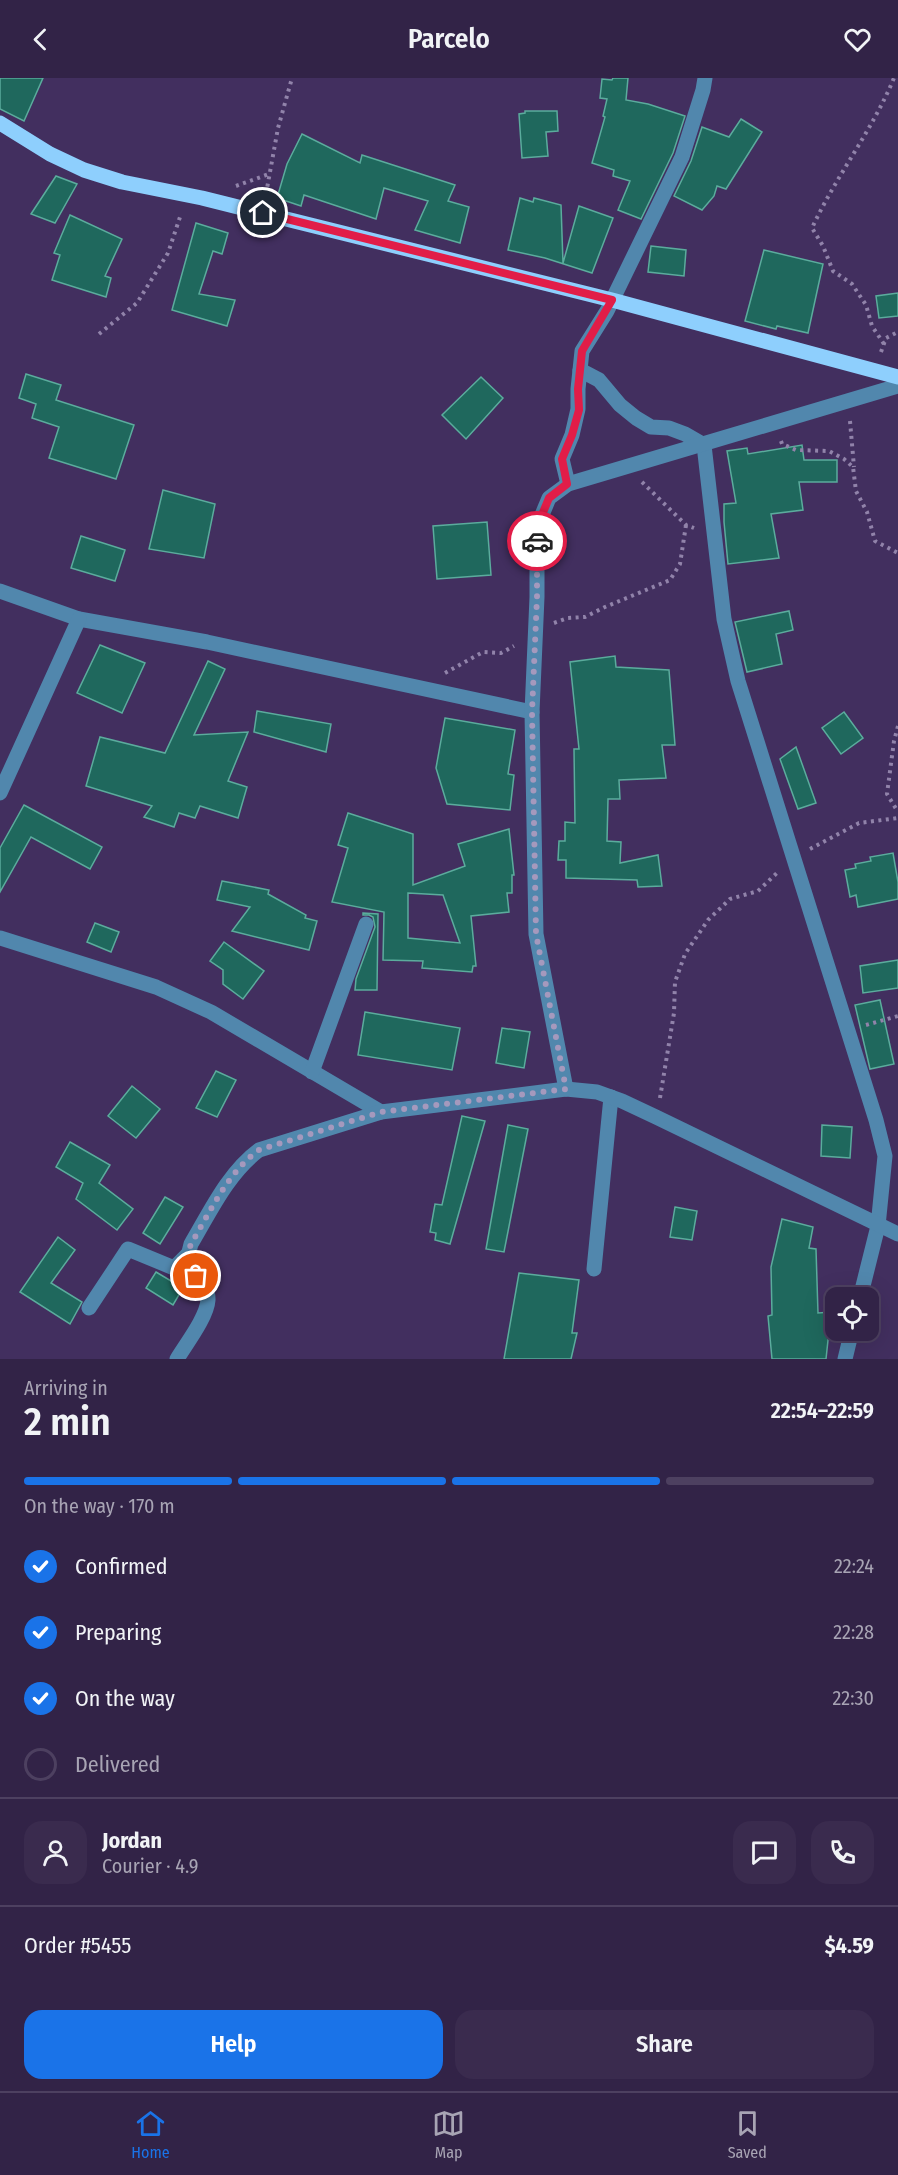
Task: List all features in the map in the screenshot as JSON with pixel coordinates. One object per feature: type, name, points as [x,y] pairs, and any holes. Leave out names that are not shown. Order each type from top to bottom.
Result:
[{"type":"main road","points":[[0,123],[50,154],[84,170],[122,182],[202,198],[612,300],[874,370],[898,384]]},
{"type":"street","points":[[567,484],[562,459],[579,410],[578,389],[582,351],[612,300],[682,157],[705,78]]},
{"type":"street","points":[[580,370],[599,380],[620,405],[636,418],[651,427],[669,428],[685,434],[704,445]]},
{"type":"street","points":[[566,1089],[536,934],[532,712],[537,527],[549,498],[567,484],[846,403],[898,384]]},
{"type":"street","points":[[704,445],[724,619],[738,681],[848,1028],[885,1156],[878,1226],[863,1287]]},
{"type":"street","points":[[0,591],[79,619],[207,642],[532,712]]},
{"type":"street","points":[[0,793],[79,619]]},
{"type":"street","points":[[312,1071],[366,924]]},
{"type":"street","points":[[0,938],[156,987],[212,1012],[381,1112]]},
{"type":"street","points":[[177,1359],[202,1316],[208,1298],[205,1287],[188,1265],[191,1244],[213,1207],[248,1158],[259,1150],[381,1112],[566,1089],[597,1092],[656,1117],[898,1234]]},
{"type":"street","points":[[594,1269],[611,1097]]},
{"type":"street","points":[[89,1308],[128,1249],[174,1268],[188,1254]]},
{"type":"street","points":[[846,1359],[850,1341]]},
{"type":"path","points":[[263,213],[269,174],[292,78]]},
{"type":"path","points":[[884,344],[872,326],[866,306],[852,284],[833,271],[823,246],[812,228],[825,200],[882,106],[894,78]]},
{"type":"path","points":[[236,186],[269,174]]},
{"type":"path","points":[[99,334],[137,303],[168,254],[181,214],[202,198]]},
{"type":"path","points":[[874,370],[886,338],[898,332]]},
{"type":"path","points":[[846,403],[852,428],[856,491]]},
{"type":"path","points":[[773,424],[782,444],[796,450],[829,451],[853,467],[856,491],[867,512],[875,541],[898,553]]},
{"type":"path","points":[[628,466],[686,525],[715,535]]},
{"type":"path","points":[[426,689],[444,673],[483,652],[501,652],[522,642],[536,630],[568,618],[585,617],[670,580],[680,564],[686,525]]},
{"type":"path","points":[[898,726],[887,794],[898,812]]},
{"type":"path","points":[[656,1117],[674,1013],[675,982],[685,954],[708,920],[730,899],[758,891],[794,855],[859,823],[898,818]]},
{"type":"path","points":[[848,1028],[898,1016]]},
{"type":"building","points":[[0,78],[43,78],[24,121],[0,109]]},
{"type":"building","points":[[613,78],[628,78],[626,100],[648,104],[685,116],[673,153],[641,219],[618,210],[630,181],[613,176],[614,170],[592,163],[605,117],[603,116],[607,99],[600,98],[602,79],[612,80]]},
{"type":"building","points":[[525,111],[557,111],[558,131],[546,132],[548,156],[522,158],[519,114]]},
{"type":"building","points":[[741,119],[762,132],[726,189],[717,186],[714,196],[702,210],[674,196],[691,161],[702,127],[729,137]]},
{"type":"building","points":[[302,134],[360,163],[362,155],[455,185],[448,201],[469,207],[460,243],[415,230],[428,201],[384,188],[376,219],[304,195],[301,206],[277,198],[287,164]]},
{"type":"building","points":[[56,176],[77,184],[55,223],[31,214]]},
{"type":"building","points":[[520,198],[533,202],[534,198],[561,205],[563,263],[579,206],[613,218],[592,273],[545,258],[508,250]]},
{"type":"building","points":[[70,215],[122,239],[105,276],[111,278],[106,297],[52,280],[60,255],[54,253]]},
{"type":"building","points":[[196,223],[228,233],[222,254],[213,251],[199,294],[235,300],[227,326],[172,310]]},
{"type":"building","points":[[651,246],[686,250],[684,276],[648,272]]},
{"type":"building","points":[[764,250],[823,264],[808,333],[777,326],[776,329],[745,321]]},
{"type":"building","points":[[898,293],[898,316],[879,318],[876,296]]},
{"type":"building","points":[[26,374],[61,385],[56,400],[134,425],[116,479],[49,458],[59,427],[32,418],[36,404],[19,398]]},
{"type":"building","points":[[481,377],[503,398],[466,439],[442,415]]},
{"type":"building","points":[[802,445],[804,460],[837,460],[837,482],[799,482],[803,510],[771,514],[779,558],[728,564],[724,504],[736,503],[727,451],[747,448],[748,454]]},
{"type":"building","points":[[163,490],[215,504],[204,558],[149,549]]},
{"type":"building","points":[[487,522],[491,575],[437,579],[433,526]]},
{"type":"building","points":[[81,536],[125,550],[115,581],[71,568]]},
{"type":"building","points":[[789,611],[793,630],[776,634],[782,664],[747,672],[735,622]]},
{"type":"building","points":[[100,645],[145,663],[122,713],[77,693]]},
{"type":"building","points":[[615,656],[616,667],[669,670],[675,745],[662,745],[666,778],[619,780],[620,799],[608,799],[607,841],[621,842],[620,863],[658,855],[662,886],[638,887],[637,880],[566,878],[566,860],[558,860],[559,841],[565,841],[565,822],[575,823],[574,749],[579,749],[570,662]]},
{"type":"building","points":[[208,661],[225,669],[194,735],[248,732],[228,781],[247,787],[238,818],[200,806],[195,818],[179,813],[174,827],[144,817],[152,806],[86,786],[100,737],[165,753]]},
{"type":"building","points":[[257,711],[331,724],[326,752],[254,732]]},
{"type":"building","points":[[844,712],[863,738],[841,754],[822,728]]},
{"type":"building","points":[[445,718],[515,730],[508,774],[514,775],[510,810],[447,804],[436,768]]},
{"type":"building","points":[[796,747],[816,803],[798,809],[780,759]]},
{"type":"building","points":[[24,805],[102,847],[90,869],[31,837],[0,892],[0,848]]},
{"type":"building","points":[[348,813],[413,834],[413,885],[465,866],[458,844],[509,829],[514,875],[512,875],[512,893],[507,893],[509,912],[471,916],[476,966],[473,966],[472,972],[422,968],[423,961],[383,960],[384,912],[332,902],[348,848],[338,845]],"holes":[[[408,893],[443,895],[460,943],[408,938]]]},
{"type":"building","points":[[893,853],[898,882],[898,899],[858,907],[856,895],[850,897],[845,870],[856,868],[855,864],[871,861],[870,857]]},
{"type":"building","points":[[222,881],[269,890],[268,894],[306,915],[305,918],[317,921],[309,950],[232,931],[250,907],[217,900]]},
{"type":"building","points":[[363,913],[378,914],[377,990],[355,990],[356,979],[375,927],[373,917],[363,915]]},
{"type":"building","points":[[95,923],[119,932],[111,952],[87,942]]},
{"type":"building","points":[[224,942],[264,971],[243,999],[223,984],[223,970],[210,961]]},
{"type":"building","points":[[898,960],[898,988],[863,993],[860,966]]},
{"type":"building","points":[[880,1000],[894,1064],[870,1069],[855,1005]]},
{"type":"building","points":[[365,1012],[460,1028],[452,1070],[358,1055]]},
{"type":"building","points":[[502,1028],[530,1032],[524,1068],[496,1063]]},
{"type":"building","points":[[216,1071],[236,1080],[217,1117],[196,1108]]},
{"type":"building","points":[[132,1086],[160,1109],[136,1138],[108,1116]]},
{"type":"building","points":[[462,1116],[485,1121],[450,1244],[435,1240],[436,1233],[430,1232],[435,1204],[442,1205]]},
{"type":"building","points":[[508,1125],[528,1129],[504,1252],[486,1249]]},
{"type":"building","points":[[822,1125],[852,1127],[850,1158],[821,1156]]},
{"type":"building","points":[[70,1142],[110,1165],[99,1183],[133,1209],[117,1230],[76,1199],[83,1183],[56,1167]]},
{"type":"building","points":[[165,1197],[183,1207],[160,1244],[143,1233]]},
{"type":"building","points":[[675,1207],[697,1211],[692,1240],[670,1237]]},
{"type":"building","points":[[782,1219],[813,1227],[809,1248],[816,1249],[818,1313],[825,1312],[825,1341],[828,1341],[826,1359],[772,1359],[768,1316],[772,1315],[771,1267]]},
{"type":"building","points":[[58,1237],[75,1250],[51,1283],[82,1302],[70,1324],[20,1292]]},
{"type":"building","points":[[156,1272],[183,1288],[173,1305],[146,1288]]},
{"type":"building","points":[[519,1273],[579,1280],[572,1333],[577,1333],[571,1359],[504,1359]]},
{"type":"way so far","points":[[196,1276],[188,1265],[191,1244],[234,1176],[248,1158],[259,1150],[381,1112],[566,1089],[536,934],[532,712],[537,541]]},
{"type":"route","points":[[263,213],[612,300],[582,351],[578,389],[579,410],[562,459],[567,484],[549,498],[537,527],[537,541]]}]
